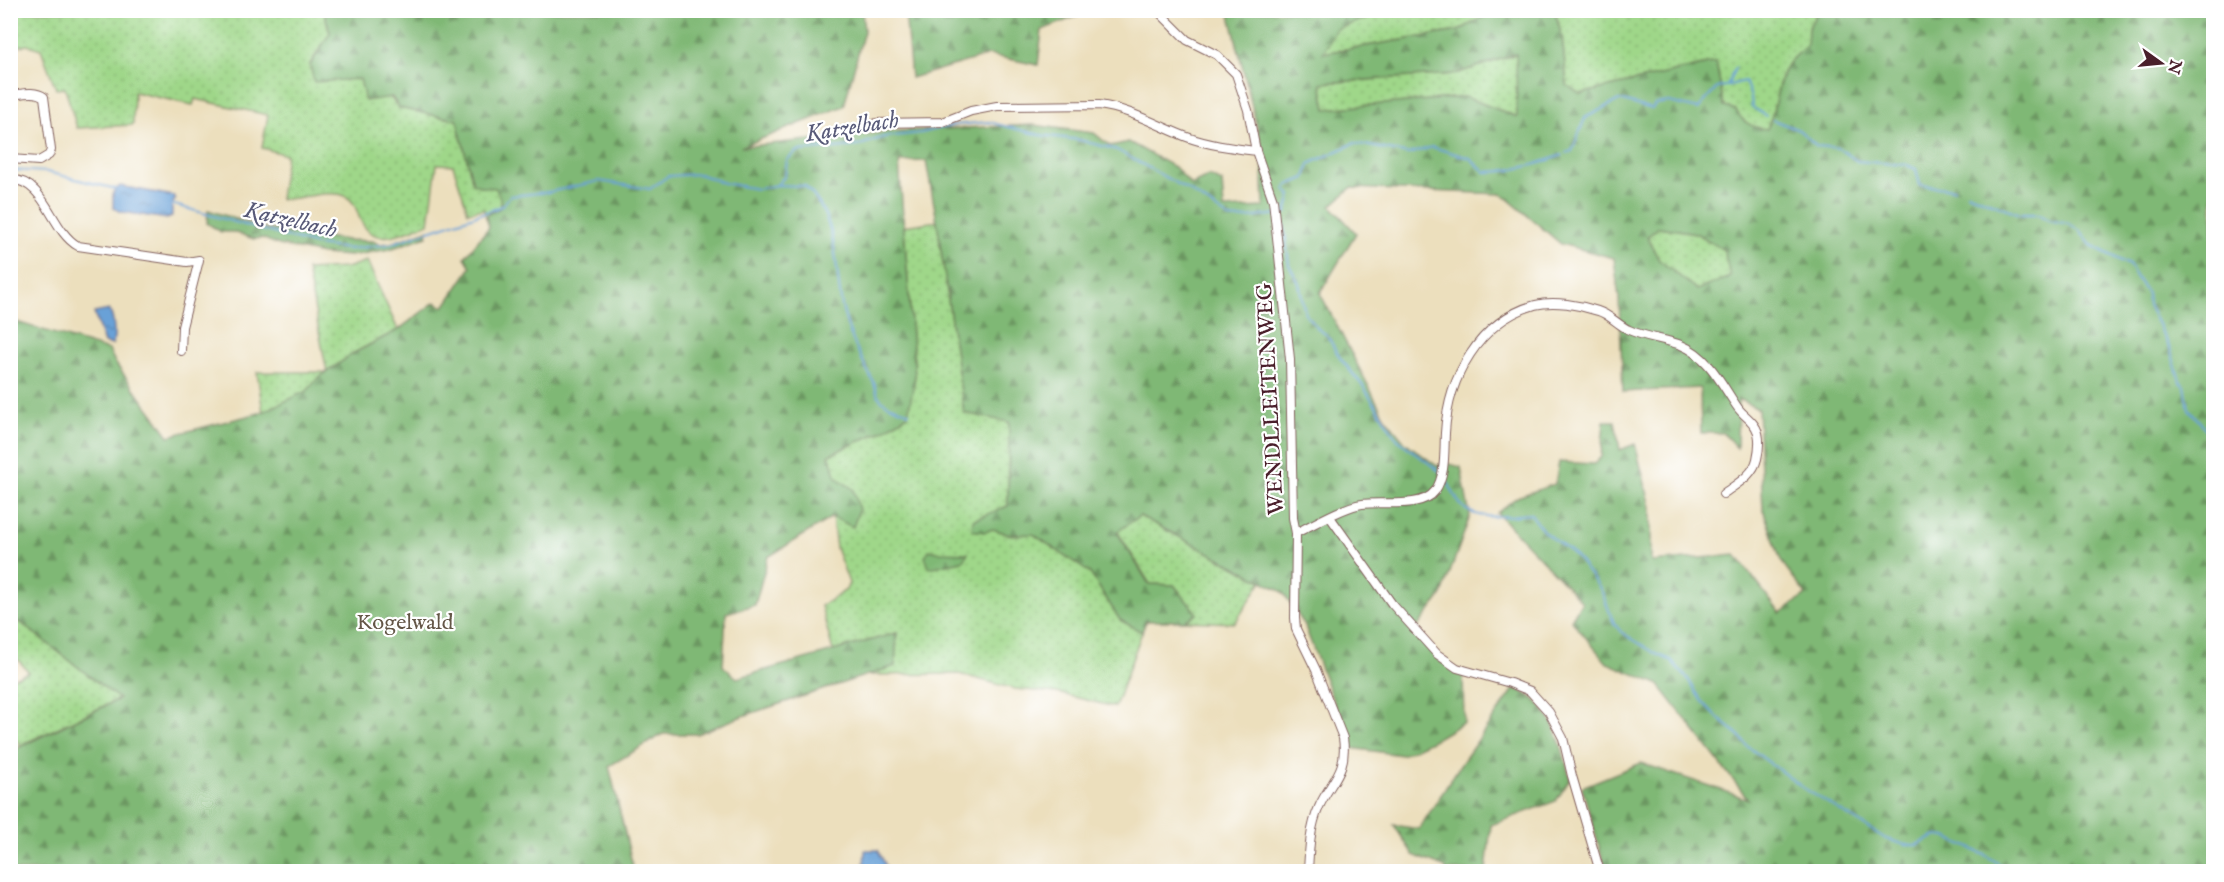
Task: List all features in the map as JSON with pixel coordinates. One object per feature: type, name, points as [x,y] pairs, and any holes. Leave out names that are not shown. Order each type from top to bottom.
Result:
[{"type":"street","name":"WENDLLEITENWEG","points":[[1157,10],[1186,40],[1217,55],[1236,75],[1248,110],[1256,151],[1273,200],[1290,359],[1293,518],[1296,533],[1296,630],[1331,706],[1345,748],[1342,769],[1320,804],[1315,818],[1308,872]]},
{"type":"street","points":[[10,95],[33,93],[44,97],[51,150],[49,156],[39,161],[10,159]]},
{"type":"street","points":[[876,123],[943,122],[971,111],[997,106],[1099,105],[1113,107],[1138,116],[1189,138],[1256,151]]},
{"type":"street","points":[[10,179],[30,184],[64,235],[78,246],[187,262],[199,260],[182,327],[181,351]]},
{"type":"street","points":[[1296,533],[1359,504],[1416,502],[1434,492],[1440,480],[1444,461],[1445,432],[1452,395],[1461,368],[1470,352],[1504,320],[1537,304],[1554,303],[1599,311],[1628,329],[1681,345],[1702,358],[1721,379],[1739,409],[1756,428],[1759,444],[1756,461],[1750,474],[1723,494]]},
{"type":"street","points":[[1330,517],[1392,604],[1437,654],[1457,668],[1510,682],[1530,691],[1549,712],[1563,738],[1600,872]]},
{"type":"green space","points":[[905,10],[1090,11],[1042,30],[1038,65],[989,55],[911,78]]},
{"type":"green space","points":[[1487,10],[1492,13],[1458,31],[1322,53],[1336,29],[1388,11]]},
{"type":"green space","points":[[10,11],[324,11],[330,33],[310,64],[347,74],[371,84],[391,98],[399,108],[457,120],[473,183],[483,187],[496,187],[501,201],[500,208],[486,217],[484,209],[468,212],[453,165],[437,164],[429,223],[391,236],[373,234],[366,229],[353,203],[345,196],[323,194],[280,199],[286,155],[262,148],[268,115],[195,99],[193,105],[134,92],[133,125],[77,128],[65,88],[56,89],[41,49],[28,45],[11,47]]},
{"type":"green space","name":"Kogelwald","points":[[324,11],[862,11],[864,31],[844,106],[741,147],[896,131],[1033,125],[1094,133],[1110,146],[1129,142],[1176,168],[1191,185],[1209,176],[1222,182],[1224,209],[1264,207],[1262,148],[1229,11],[1388,11],[1336,29],[1323,53],[1458,31],[1491,13],[1487,11],[1555,11],[1562,37],[1567,85],[1580,94],[1716,62],[1724,107],[1736,110],[1748,124],[1767,129],[1783,73],[1791,60],[1807,45],[1808,29],[1818,11],[2213,11],[2213,871],[1606,871],[1582,787],[1641,763],[1748,799],[1658,684],[1607,663],[1571,620],[1582,602],[1497,513],[1517,497],[1555,484],[1559,462],[1594,464],[1601,457],[1604,421],[1615,421],[1620,450],[1635,444],[1651,507],[1651,562],[1736,555],[1780,613],[1806,595],[1781,561],[1763,509],[1758,409],[1738,399],[1737,448],[1723,433],[1701,433],[1700,388],[1623,392],[1619,299],[1614,258],[1561,244],[1502,194],[1351,188],[1331,206],[1356,233],[1320,293],[1384,416],[1405,442],[1437,466],[1446,463],[1461,467],[1470,516],[1442,595],[1413,633],[1443,663],[1463,673],[1464,722],[1402,755],[1351,748],[1304,624],[1283,592],[1140,516],[1117,532],[1149,584],[1174,585],[1197,614],[1184,621],[1146,621],[1142,632],[1120,620],[1090,573],[1033,534],[1011,535],[993,529],[984,532],[972,530],[973,520],[1008,506],[1009,422],[964,413],[937,221],[926,161],[899,162],[915,377],[908,415],[886,429],[829,455],[837,478],[853,489],[859,510],[853,527],[832,517],[768,557],[755,605],[726,613],[723,666],[737,678],[897,633],[895,666],[740,717],[697,734],[663,734],[609,766],[634,871],[11,871],[11,751],[119,699],[20,622],[11,622],[10,320],[109,350],[116,364],[169,436],[263,412],[307,391],[317,379],[354,353],[398,330],[435,302],[444,307],[471,267],[465,257],[489,227],[486,217],[500,208],[501,201],[496,188],[473,184],[457,120],[399,108],[392,97],[365,101],[360,79],[314,82],[310,65],[330,33]],"holes":[[[1516,54],[1517,117],[1465,97],[1326,109],[1321,83],[1455,74]],[[1659,227],[1696,233],[1724,250],[1730,277],[1697,290],[1659,260],[1647,237]]]},
{"type":"green space","points":[[1555,11],[1818,11],[1808,29],[1808,45],[1791,60],[1783,73],[1767,129],[1748,124],[1736,110],[1724,107],[1716,62],[1580,94],[1567,86],[1562,37]]},
{"type":"green space","points":[[1517,54],[1518,117],[1465,97],[1326,109],[1321,83],[1455,74]]},
{"type":"green space","points":[[208,210],[268,229],[347,240],[373,241],[379,244],[391,243],[428,230],[427,236],[390,249],[350,256],[322,254],[279,245],[262,238],[254,239],[233,232],[221,232],[207,223]]},
{"type":"green space","points":[[937,221],[964,412],[1009,422],[1008,506],[973,520],[984,532],[993,529],[1011,535],[1033,534],[1090,573],[1120,620],[1142,632],[1115,707],[1057,693],[1015,689],[959,674],[867,675],[895,666],[896,633],[833,651],[821,606],[846,590],[849,583],[836,548],[832,517],[853,489],[837,478],[829,455],[886,429],[915,377],[904,226]]},
{"type":"green space","points":[[1659,227],[1696,233],[1724,250],[1731,277],[1697,290],[1659,260],[1647,237]]},
{"type":"green space","points":[[367,261],[398,330],[354,353],[327,372],[307,270],[346,268]]},
{"type":"green space","points":[[257,372],[327,372],[317,379],[308,391],[263,412]]},
{"type":"green space","points":[[1139,515],[1262,581],[1235,623],[1184,621],[1197,614],[1174,585],[1150,584],[1117,531]]},
{"type":"green space","points":[[929,550],[968,553],[962,561],[929,568],[925,556]]},
{"type":"green space","points":[[11,622],[20,622],[119,699],[21,745],[11,736],[11,679],[29,672],[11,652]]},
{"type":"green space","points":[[1515,688],[1536,701],[1549,718],[1558,737],[1570,779],[1556,801],[1491,825],[1486,871],[1446,871],[1446,868],[1413,855],[1394,825],[1419,829],[1461,764]]},
{"type":"water","points":[[120,186],[174,196],[176,199],[172,204],[172,217],[167,219],[122,212],[113,208],[113,192]]},
{"type":"water","points":[[109,310],[114,328],[112,345],[104,343],[94,313]]},
{"type":"water","points":[[865,850],[878,850],[887,868],[885,871],[867,871],[867,867],[864,867]]},
{"type":"waterway","name":"Katzelbach","points":[[1728,84],[1735,68]]},
{"type":"waterway","name":"Katzelbach","points":[[1566,153],[1572,151],[1585,118],[1619,100],[1652,109],[1655,104],[1669,102],[1698,109],[1717,88],[1745,81],[1752,107],[1766,116]]},
{"type":"waterway","points":[[1773,120],[1799,130],[1817,146],[1839,148],[1857,161],[1906,165],[1916,169],[1920,185],[1954,189]]},
{"type":"waterway","name":"Katzelbach","points":[[171,204],[316,245],[350,249],[390,244],[492,210],[503,205],[510,196],[549,192],[599,181],[650,189],[668,176],[699,174],[724,183],[757,189],[777,185],[785,176],[787,160],[797,151],[857,146],[884,137],[921,133],[954,125],[989,122],[1040,135],[1080,140],[1117,150],[1190,191],[1229,218],[1240,219],[1286,213],[1291,195],[1285,190],[1288,185],[1305,178],[1309,164],[1355,143],[1409,154],[1432,147],[1470,158],[1485,172],[1524,167],[1562,155]]},
{"type":"waterway","name":"Katzelbach","points":[[10,170],[47,172],[116,189]]},
{"type":"waterway","points":[[777,185],[805,186],[816,199],[830,227],[842,306],[855,346],[879,398],[909,413]]},
{"type":"waterway","points":[[1967,193],[2020,214],[2038,214],[2048,220],[2069,224],[2079,230],[2091,245],[2129,265],[2147,294],[2148,305],[2170,348],[2180,381],[2185,386],[2189,409],[2204,427],[2214,447]]},
{"type":"waterway","points":[[1278,214],[1284,225],[1289,265],[1299,283],[1305,313],[1318,329],[1327,335],[1340,358],[1363,386],[1397,439],[1439,471]]},
{"type":"waterway","points":[[1444,476],[1456,498],[1468,511],[1494,517],[1531,514],[1544,532],[1576,556],[1601,590],[1614,623],[1621,632],[1658,655],[1671,660],[1688,679],[1701,700],[1719,719],[1739,735],[1747,746],[1802,787],[1886,839],[1906,845],[1916,845],[1937,836],[1946,837],[1985,855],[2013,872]]}]
